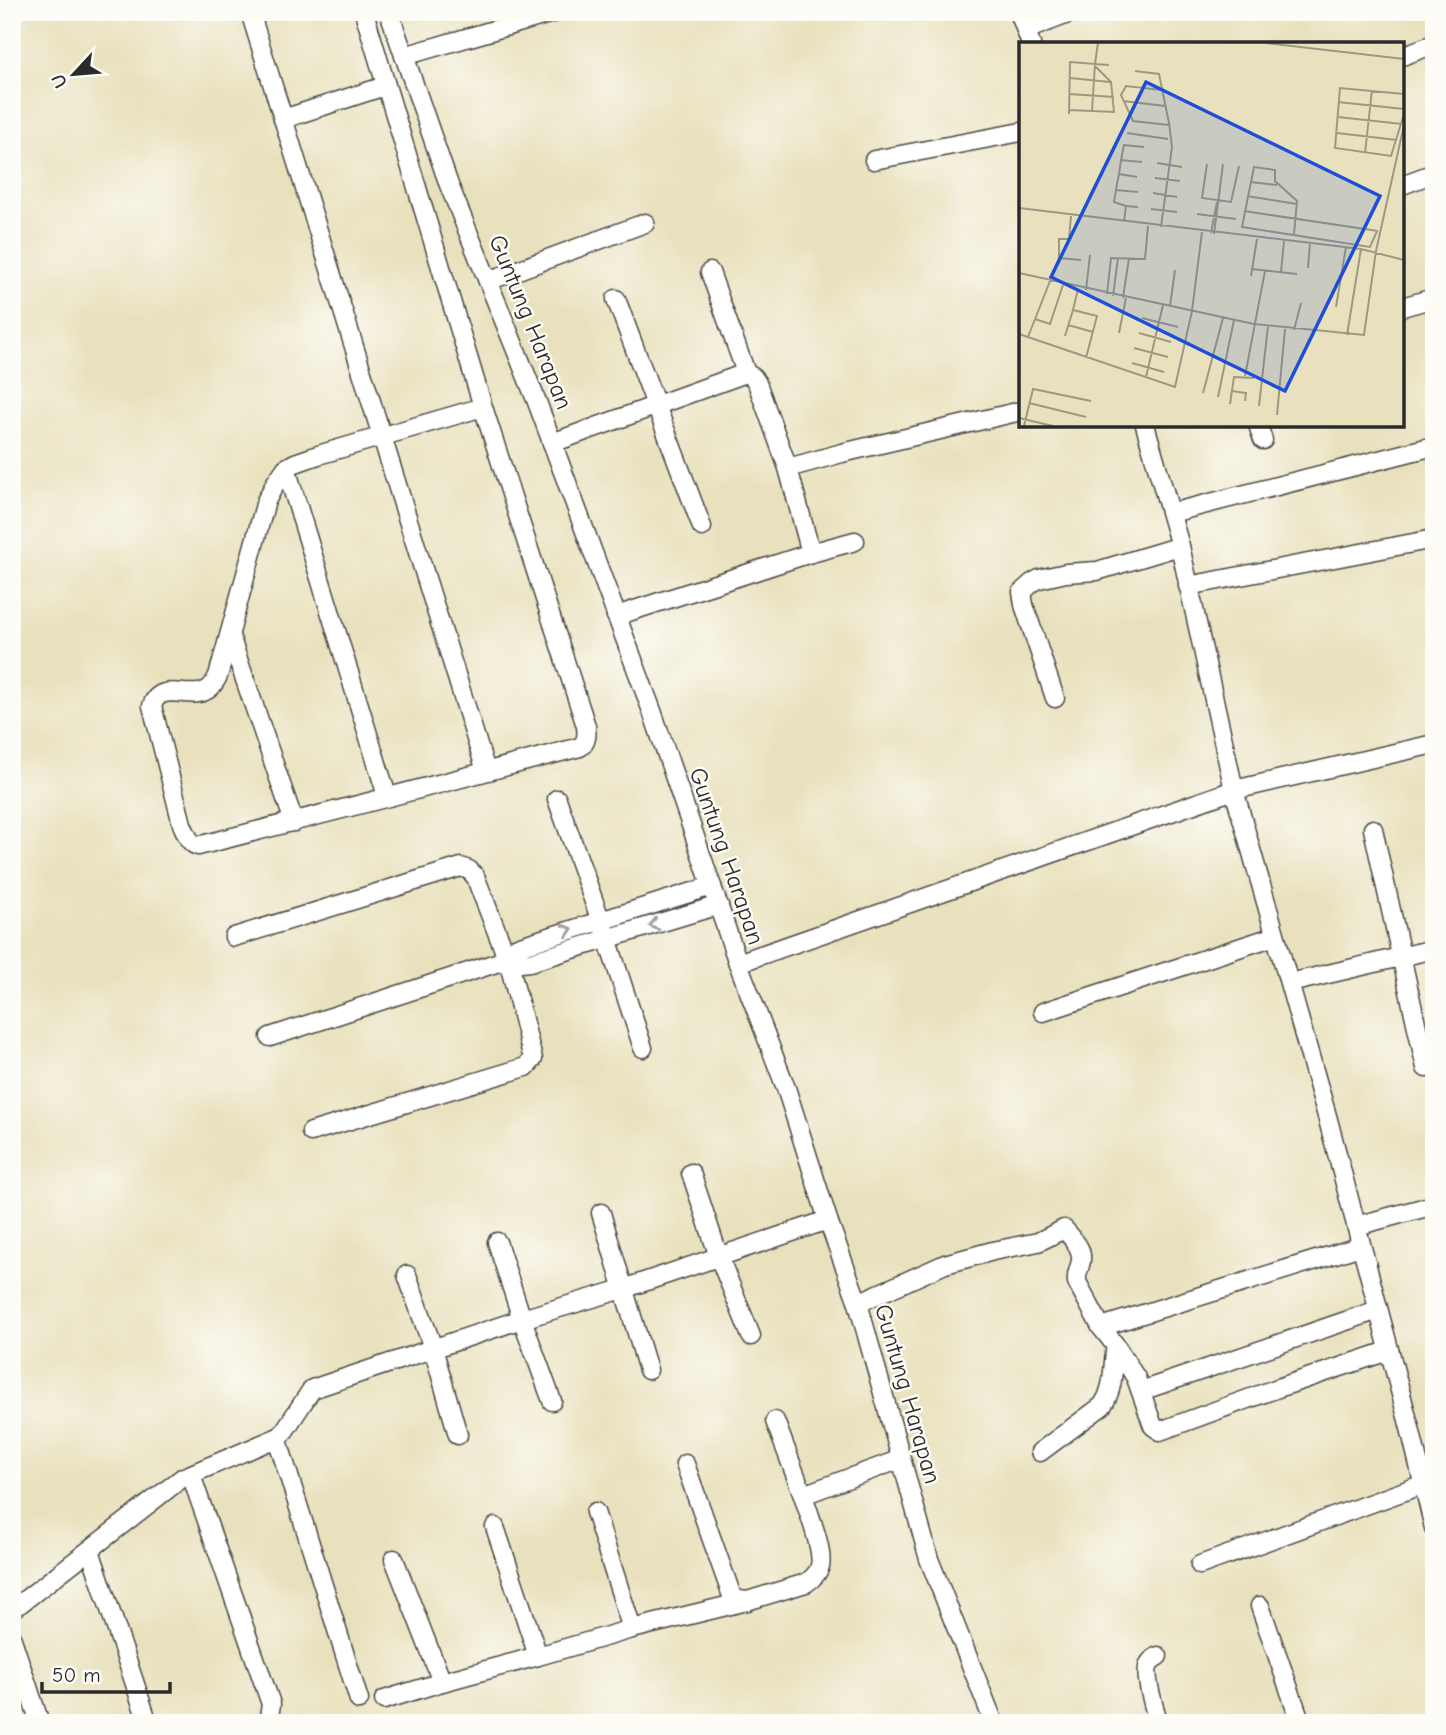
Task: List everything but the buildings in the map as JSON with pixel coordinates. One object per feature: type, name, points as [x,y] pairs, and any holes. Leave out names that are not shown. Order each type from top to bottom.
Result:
[{"type":"street","points":[[250,12],[486,771]]},
{"type":"street","points":[[364,12],[483,407],[587,732],[580,747],[196,846],[189,840],[182,824],[152,706],[155,698],[162,693],[201,693],[209,689],[218,676],[266,500],[276,482],[286,468],[318,455],[483,407]]},
{"type":"street","name":"Guntung Harapan","points":[[389,12],[449,186],[552,443],[652,711],[738,963],[786,1088],[858,1303],[929,1559],[994,1723]]},
{"type":"street","points":[[404,57],[556,12]]},
{"type":"street","points":[[1019,12],[1028,37],[1073,12]]},
{"type":"street","points":[[1404,55],[1434,44]]},
{"type":"street","points":[[283,119],[385,86]]},
{"type":"street","points":[[874,160],[1019,132]]},
{"type":"street","points":[[1404,184],[1434,173]]},
{"type":"street","points":[[488,281],[645,223]]},
{"type":"street","points":[[710,272],[746,373],[757,383],[788,468],[811,553]]},
{"type":"street","points":[[1404,306],[1434,298]]},
{"type":"street","points":[[616,299],[702,527]]},
{"type":"street","points":[[552,443],[746,373]]},
{"type":"street","points":[[788,468],[1019,411]]},
{"type":"street","points":[[1146,427],[1180,546],[1234,790],[1356,1226],[1434,1528]]},
{"type":"street","points":[[1171,513],[1434,446]]},
{"type":"street","points":[[286,468],[387,796]]},
{"type":"street","points":[[1188,586],[1434,539]]},
{"type":"street","points":[[616,617],[855,541]]},
{"type":"street","points":[[1055,698],[1024,605],[1024,590],[1032,583],[1050,576],[1097,570],[1180,546]]},
{"type":"street","points":[[230,636],[294,822]]},
{"type":"street","points":[[738,963],[1234,790],[1434,744]]},
{"type":"street","points":[[557,799],[643,1048]]},
{"type":"street","points":[[1373,829],[1426,1068]]},
{"type":"street","points":[[234,937],[461,867],[475,876],[505,960],[533,1059],[519,1069],[311,1132]]},
{"type":"street","points":[[505,960],[520,946],[712,886]]},
{"type":"street","points":[[270,1037],[505,960],[530,962],[719,905]]},
{"type":"street","points":[[1043,1012],[1275,936]]},
{"type":"street","points":[[1290,983],[1434,949]]},
{"type":"street","points":[[691,1172],[719,1257],[751,1336]]},
{"type":"street","points":[[1356,1226],[1434,1205]]},
{"type":"street","points":[[601,1213],[648,1370]]},
{"type":"street","points":[[12,1610],[182,1478],[281,1436],[312,1389],[828,1220]]},
{"type":"street","points":[[858,1303],[945,1264],[1038,1242],[1064,1228],[1081,1253],[1077,1282],[1101,1327],[1136,1378],[1157,1431],[1388,1351]]},
{"type":"street","points":[[497,1242],[552,1401]]},
{"type":"street","points":[[1101,1327],[1361,1246]]},
{"type":"street","points":[[407,1275],[433,1348],[458,1435]]},
{"type":"street","points":[[1141,1391],[1378,1310]]},
{"type":"street","points":[[1040,1452],[1102,1406],[1110,1392],[1116,1346]]},
{"type":"street","points":[[384,1700],[632,1629],[747,1601],[806,1583],[820,1567],[821,1553],[775,1421]]},
{"type":"street","points":[[277,1438],[359,1700]]},
{"type":"street","points":[[803,1495],[901,1459]]},
{"type":"street","points":[[685,1464],[732,1596],[747,1601]]},
{"type":"street","points":[[191,1475],[271,1704],[268,1723]]},
{"type":"street","points":[[1200,1565],[1424,1484]]},
{"type":"street","points":[[595,1512],[632,1629]]},
{"type":"street","points":[[495,1527],[538,1656]]},
{"type":"street","points":[[90,1550],[148,1723]]},
{"type":"street","points":[[394,1559],[442,1682]]},
{"type":"street","points":[[1260,1606],[1301,1723]]},
{"type":"street","points":[[12,1639],[40,1723]]},
{"type":"street","points":[[1158,1656],[1147,1667],[1149,1690],[1159,1723]]}]
